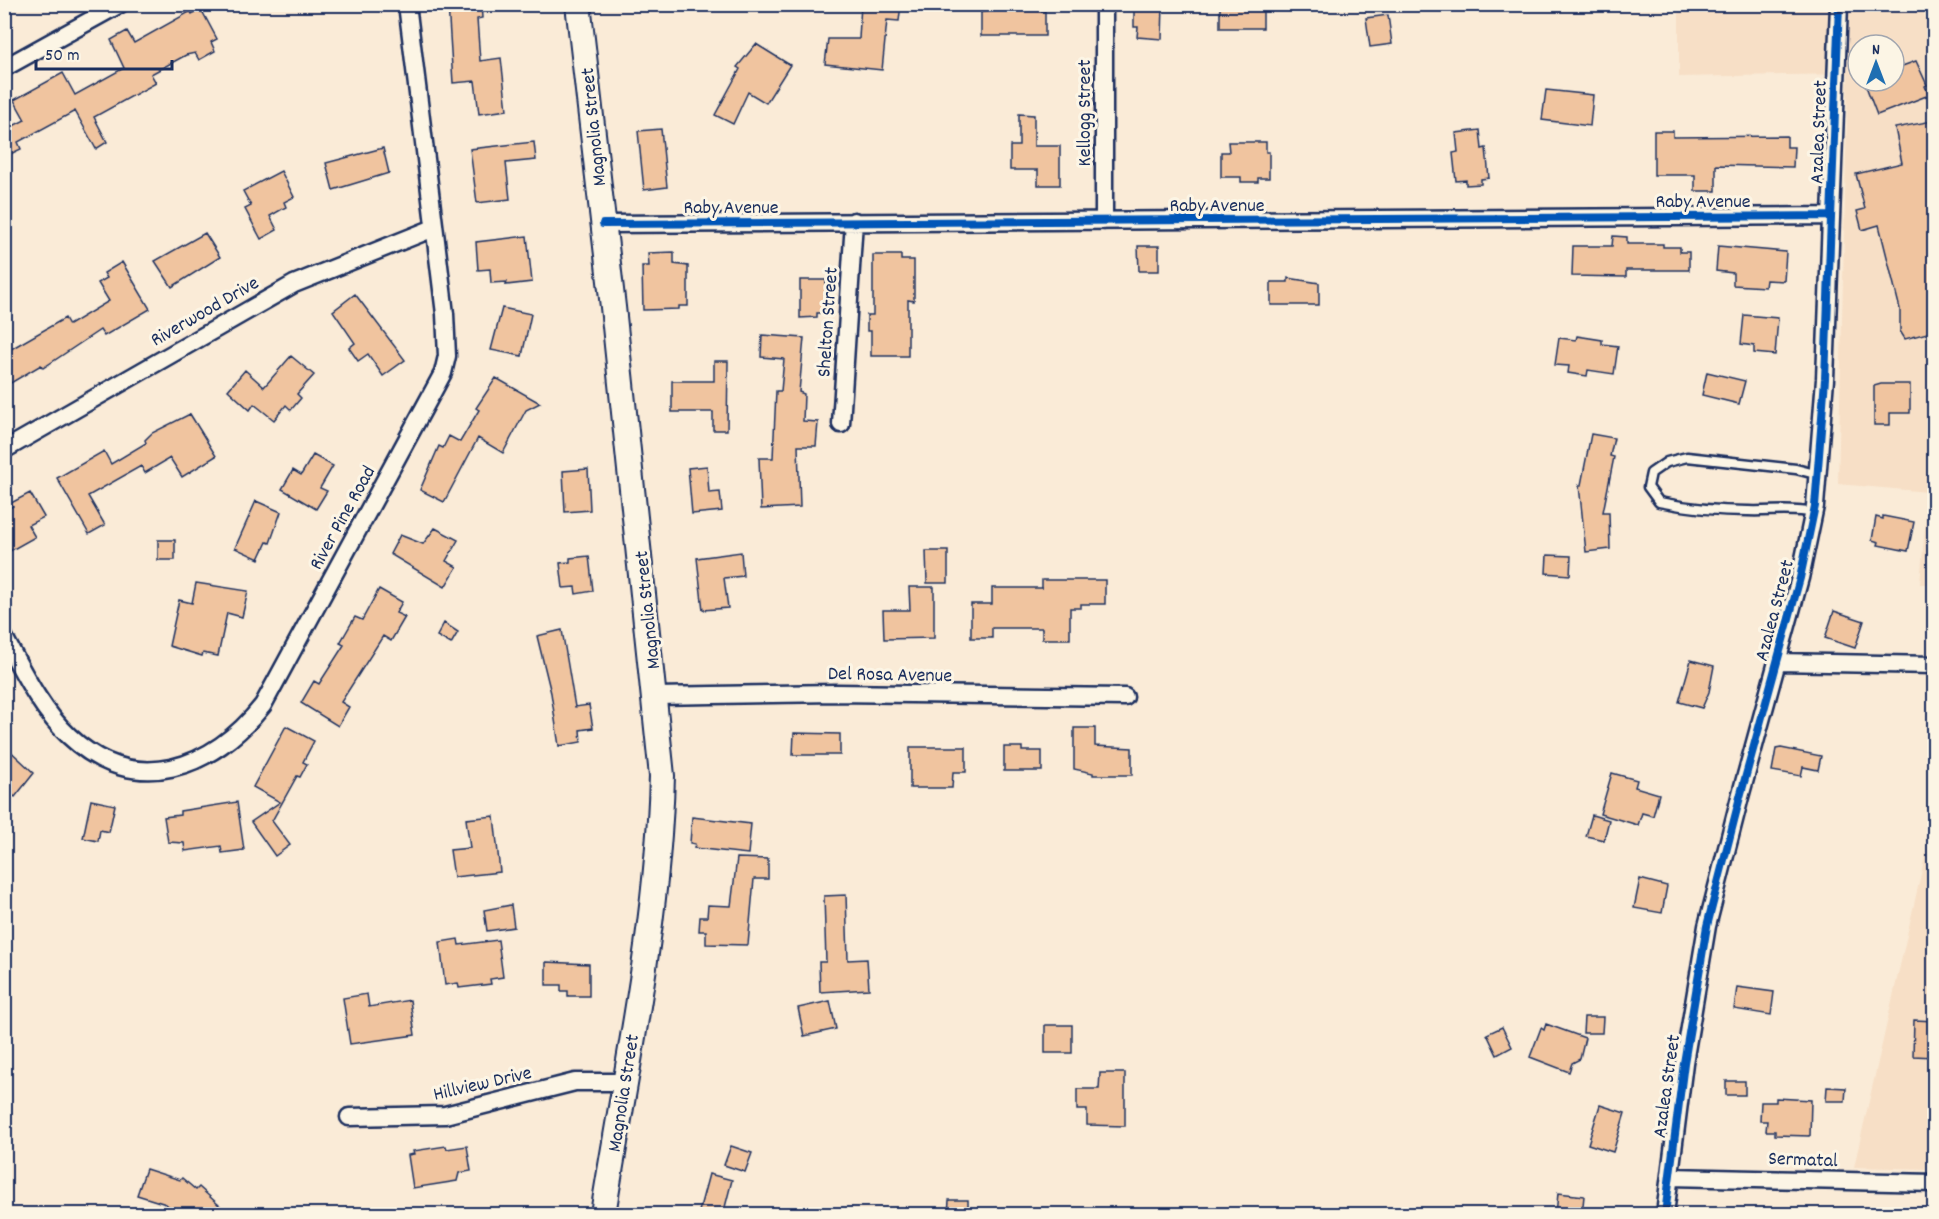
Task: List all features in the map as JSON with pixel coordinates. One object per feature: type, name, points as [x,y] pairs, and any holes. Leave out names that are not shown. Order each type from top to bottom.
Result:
[{"type":"street","points":[[4,68],[120,4]]},
{"type":"street","name":"River Pine Road","points":[[4,637],[53,719],[69,736],[104,761],[133,768],[151,769],[189,764],[209,755],[244,729],[263,705],[443,373],[447,356],[446,314],[407,4]]},
{"type":"street","name":"Magnolia Street","points":[[578,4],[656,696],[662,776],[660,839],[603,1215]]},
{"type":"street","name":"Kellogg Street","points":[[1104,4],[1104,221]]},
{"type":"street","name":"Azalea Street","points":[[1665,1215],[1684,1063],[1707,926],[1800,578],[1814,513],[1819,475],[1839,4]]},
{"type":"street","name":"Raby Avenue","points":[[603,224],[1830,216]]},
{"type":"street","name":"Shelton Street","points":[[841,424],[854,221]]},
{"type":"street","name":"Riverwood Drive","points":[[4,450],[285,288],[434,228]]},
{"type":"street","points":[[1777,662],[1935,665]]},
{"type":"street","name":"Del Rosa Avenue","points":[[656,696],[837,693],[1125,697]]},
{"type":"street","name":"Hillview Drive","points":[[349,1118],[445,1115],[574,1082],[624,1082]]},
{"type":"street","name":"Sermatal","points":[[1670,1177],[1935,1183]]},
{"type":"lane","points":[[1814,513],[1801,510],[1747,511],[1683,507],[1659,502],[1648,487],[1651,473],[1667,462],[1687,457],[1796,469],[1819,475]]},
{"type":"shaded area","points":[[1679,5],[1921,5],[1934,42],[1934,584],[1920,584],[1928,492],[1838,484],[1848,93],[1906,93],[1906,33],[1846,33],[1846,74],[1679,77]]},
{"type":"shaded area","points":[[1934,817],[1934,1169],[1854,1167]]},
{"type":"building","points":[[448,4],[481,4],[482,18],[477,19],[480,61],[501,58],[507,110],[479,114],[475,81],[453,83]]},
{"type":"building","points":[[861,4],[901,4],[899,21],[887,20],[882,70],[825,64],[828,39],[859,39]]},
{"type":"building","points":[[1005,4],[1041,4],[1041,11],[1045,11],[1045,36],[981,36],[981,12],[1005,10]]},
{"type":"building","points":[[1139,4],[1163,4],[1162,39],[1137,37],[1138,27],[1134,27],[1134,9],[1138,9]]},
{"type":"building","points":[[1220,4],[1263,4],[1263,28],[1220,28]]},
{"type":"building","points":[[201,9],[217,39],[211,42],[215,51],[199,60],[195,53],[186,55],[151,74],[156,83],[94,117],[107,142],[96,149],[75,111],[18,142],[21,149],[4,157],[4,114],[11,127],[25,120],[14,100],[63,73],[75,95],[124,68],[111,40],[127,31],[134,43],[191,11],[192,14]]},
{"type":"building","points":[[1388,15],[1392,44],[1370,47],[1366,18]]},
{"type":"building","points":[[756,44],[790,65],[766,103],[748,92],[733,124],[715,115],[740,69],[737,67]]},
{"type":"building","points":[[1916,61],[1929,95],[1877,115],[1869,93],[1906,93],[1906,65]]},
{"type":"building","points":[[1546,90],[1593,95],[1590,126],[1542,120]]},
{"type":"building","points":[[1019,114],[1034,115],[1034,146],[1060,146],[1060,185],[1038,185],[1038,170],[1010,170],[1010,146],[1019,146]]},
{"type":"building","points":[[1932,121],[1935,136],[1935,142],[1930,143],[1935,160],[1935,331],[1905,339],[1900,331],[1900,309],[1879,225],[1862,230],[1857,211],[1865,209],[1856,174],[1902,163],[1895,128]]},
{"type":"building","points":[[661,129],[667,187],[644,190],[638,131]]},
{"type":"building","points":[[1480,130],[1482,149],[1486,148],[1489,178],[1481,179],[1481,184],[1466,185],[1466,180],[1456,181],[1453,153],[1458,152],[1456,133]]},
{"type":"building","points":[[1654,131],[1673,131],[1673,137],[1787,136],[1787,147],[1794,147],[1793,167],[1716,165],[1716,191],[1695,191],[1695,175],[1654,175]]},
{"type":"building","points":[[534,142],[536,160],[506,163],[510,199],[477,203],[470,149]]},
{"type":"building","points":[[1228,142],[1266,142],[1266,152],[1269,152],[1269,178],[1258,178],[1258,182],[1241,182],[1241,177],[1221,177],[1221,152],[1229,152]]},
{"type":"building","points":[[383,148],[389,173],[333,190],[326,163]]},
{"type":"building","points":[[281,171],[294,197],[284,202],[286,207],[270,216],[277,230],[261,239],[245,209],[251,206],[243,191]]},
{"type":"building","points":[[205,233],[220,257],[172,287],[155,261]]},
{"type":"building","points":[[527,236],[532,282],[506,285],[507,282],[491,283],[490,269],[478,270],[476,242]]},
{"type":"building","points":[[1613,236],[1627,237],[1627,244],[1663,244],[1663,247],[1680,247],[1680,252],[1689,252],[1689,270],[1626,270],[1626,277],[1572,276],[1573,246],[1612,246]]},
{"type":"building","points":[[1138,246],[1159,246],[1159,271],[1139,271]]},
{"type":"building","points":[[1718,246],[1786,252],[1784,281],[1766,280],[1765,287],[1733,285],[1733,273],[1716,271]]},
{"type":"building","points":[[674,252],[674,264],[688,266],[688,306],[679,306],[679,309],[643,310],[642,266],[649,266],[648,253]]},
{"type":"building","points":[[873,255],[901,255],[901,260],[914,260],[914,301],[908,300],[908,356],[871,356],[871,331],[867,331],[867,315],[873,315]]},
{"type":"building","points":[[122,262],[150,309],[104,336],[100,330],[43,368],[41,365],[4,387],[4,353],[65,318],[69,325],[109,301],[98,283],[107,278],[104,273]]},
{"type":"building","points":[[1288,278],[1319,283],[1319,305],[1271,305],[1271,282],[1288,282]]},
{"type":"building","points":[[800,280],[826,280],[826,313],[817,313],[817,317],[800,318]]},
{"type":"building","points":[[355,294],[405,360],[383,376],[368,354],[358,361],[349,348],[355,343],[333,311]]},
{"type":"building","points":[[502,308],[531,314],[522,356],[491,350]]},
{"type":"building","points":[[1744,315],[1778,318],[1775,355],[1754,353],[1754,346],[1741,344]]},
{"type":"building","points":[[762,335],[804,338],[799,392],[804,394],[803,421],[818,422],[816,446],[798,446],[800,507],[761,509],[759,458],[773,458],[776,391],[781,391],[784,359],[761,357]]},
{"type":"building","points":[[1577,336],[1602,340],[1602,344],[1618,346],[1614,374],[1588,370],[1587,376],[1568,373],[1569,366],[1555,365],[1559,338],[1576,340]]},
{"type":"building","points":[[291,356],[314,375],[297,394],[301,398],[291,410],[286,405],[274,420],[254,404],[250,410],[228,390],[245,370],[264,387]]},
{"type":"building","points":[[714,361],[728,361],[727,430],[713,430],[713,412],[672,412],[672,381],[714,381]]},
{"type":"building","points":[[1707,372],[1745,381],[1739,404],[1702,395]]},
{"type":"building","points":[[496,378],[540,403],[526,410],[503,453],[478,438],[444,502],[420,490],[439,446],[443,448],[449,436],[460,442],[479,410],[476,408]]},
{"type":"building","points":[[1910,384],[1910,413],[1890,413],[1890,425],[1874,425],[1874,386]]},
{"type":"building","points":[[190,414],[216,456],[182,477],[170,458],[145,473],[141,466],[88,496],[105,525],[89,534],[57,478],[104,451],[111,464],[146,443],[145,440],[152,433]]},
{"type":"building","points":[[1591,434],[1614,438],[1610,456],[1614,457],[1603,512],[1609,512],[1610,549],[1586,552],[1579,485],[1581,485]]},
{"type":"building","points":[[313,455],[333,466],[320,488],[327,491],[316,509],[282,489],[293,470],[301,475]]},
{"type":"building","points":[[707,466],[709,493],[720,492],[722,511],[692,514],[688,468]]},
{"type":"building","points":[[588,469],[590,510],[565,512],[563,471]]},
{"type":"building","points":[[30,493],[44,517],[28,525],[35,537],[10,551],[4,541],[4,511],[13,506],[11,503]]},
{"type":"building","points":[[256,501],[281,512],[270,543],[267,542],[259,559],[235,548]]},
{"type":"building","points":[[1883,516],[1914,522],[1908,551],[1878,545],[1879,542],[1872,540],[1876,517],[1883,519]]},
{"type":"building","points":[[435,528],[458,540],[446,561],[457,567],[445,587],[390,554],[400,535],[423,544]]},
{"type":"building","points":[[158,540],[175,540],[175,560],[158,560]]},
{"type":"building","points":[[926,551],[948,551],[948,583],[927,583]]},
{"type":"building","points":[[741,552],[743,576],[724,578],[728,608],[703,610],[697,558]]},
{"type":"building","points":[[1547,555],[1571,556],[1570,575],[1546,573]]},
{"type":"building","points":[[589,556],[593,591],[576,594],[575,587],[563,588],[560,563],[570,562],[570,558]]},
{"type":"building","points":[[1042,580],[1105,580],[1105,604],[1081,604],[1081,608],[1070,608],[1070,639],[1042,639],[1042,628],[992,628],[992,638],[971,638],[971,604],[992,604],[992,588],[1042,588]]},
{"type":"building","points":[[196,583],[248,591],[242,617],[227,613],[218,656],[203,653],[202,656],[169,646],[179,600],[192,603]]},
{"type":"building","points":[[909,587],[934,587],[934,638],[884,639],[883,610],[910,610]]},
{"type":"building","points":[[379,589],[402,602],[396,613],[405,617],[391,641],[383,636],[341,702],[349,707],[338,726],[301,703],[314,681],[319,684],[344,645],[340,643],[355,617],[362,620]]},
{"type":"building","points":[[1834,611],[1864,621],[1855,648],[1825,638]]},
{"type":"building","points":[[444,623],[458,632],[451,644],[437,636]]},
{"type":"building","points":[[562,630],[575,707],[589,705],[593,728],[580,730],[581,742],[559,746],[551,693],[537,636]]},
{"type":"building","points":[[1691,660],[1714,666],[1709,692],[1702,708],[1679,702]]},
{"type":"building","points":[[286,726],[314,741],[303,762],[307,764],[300,777],[297,776],[272,821],[290,845],[275,856],[251,822],[280,802],[253,787]]},
{"type":"building","points":[[1074,728],[1095,728],[1095,746],[1132,748],[1132,775],[1093,775],[1093,773],[1074,769]]},
{"type":"building","points":[[794,733],[840,734],[840,755],[793,755]]},
{"type":"building","points":[[4,745],[34,773],[15,797],[4,788]]},
{"type":"building","points":[[910,747],[966,747],[966,772],[953,772],[952,788],[910,788]]},
{"type":"building","points":[[1004,747],[1022,747],[1022,751],[1042,751],[1042,771],[1004,771]]},
{"type":"building","points":[[1776,749],[1821,756],[1818,770],[1803,767],[1801,776],[1772,771]]},
{"type":"building","points":[[1612,773],[1637,780],[1635,787],[1659,794],[1653,816],[1642,813],[1638,825],[1600,814]]},
{"type":"building","points":[[91,800],[115,805],[109,832],[100,830],[98,841],[83,838]]},
{"type":"building","points":[[237,802],[244,850],[222,853],[221,846],[185,851],[184,843],[168,842],[164,817],[180,815],[180,811]]},
{"type":"building","points":[[1592,815],[1609,820],[1604,840],[1586,836]]},
{"type":"building","points":[[494,816],[500,872],[454,877],[450,850],[470,848],[466,819]]},
{"type":"building","points":[[692,817],[751,824],[748,854],[694,848],[695,844],[690,843]]},
{"type":"building","points":[[737,858],[768,859],[768,879],[754,879],[748,945],[706,944],[706,931],[699,931],[700,917],[707,917],[708,905],[731,906]]},
{"type":"building","points":[[1640,879],[1667,886],[1662,913],[1634,908]]},
{"type":"building","points":[[846,895],[848,960],[867,959],[869,989],[820,992],[819,962],[826,962],[824,896]]},
{"type":"building","points":[[511,905],[514,927],[487,931],[484,910]]},
{"type":"building","points":[[458,939],[459,945],[498,940],[503,977],[490,979],[491,984],[459,988],[458,983],[445,985],[440,942]]},
{"type":"building","points":[[546,962],[589,964],[589,996],[568,996],[568,991],[561,991],[561,985],[546,985]]},
{"type":"building","points":[[1737,987],[1774,992],[1771,1015],[1734,1009]]},
{"type":"building","points":[[367,994],[369,1007],[410,1000],[415,1035],[350,1044],[343,998]]},
{"type":"building","points":[[830,1001],[836,1029],[804,1036],[798,1008]]},
{"type":"building","points":[[1584,1017],[1603,1017],[1602,1033],[1583,1033]]},
{"type":"building","points":[[1914,1020],[1935,1021],[1935,1057],[1913,1056]]},
{"type":"building","points":[[1546,1024],[1585,1038],[1580,1059],[1572,1063],[1569,1072],[1530,1057],[1541,1028],[1544,1030]]},
{"type":"building","points":[[1045,1025],[1072,1025],[1072,1053],[1045,1053]]},
{"type":"building","points":[[1502,1027],[1512,1047],[1497,1055],[1487,1034]]},
{"type":"building","points":[[1100,1073],[1125,1073],[1125,1126],[1087,1125],[1087,1110],[1077,1110],[1077,1089],[1099,1089]]},
{"type":"building","points":[[1726,1081],[1745,1081],[1745,1095],[1726,1095]]},
{"type":"building","points":[[1827,1087],[1846,1088],[1845,1101],[1826,1101]]},
{"type":"building","points":[[1776,1098],[1811,1100],[1810,1136],[1775,1135],[1775,1131],[1766,1131],[1767,1121],[1760,1121],[1761,1102],[1776,1102]]},
{"type":"building","points":[[1600,1105],[1625,1113],[1613,1152],[1588,1144]]},
{"type":"building","points":[[446,1146],[447,1149],[467,1146],[471,1171],[459,1173],[457,1181],[413,1188],[408,1155],[414,1154],[413,1151]]},
{"type":"building","points":[[731,1146],[752,1153],[745,1172],[724,1165]]},
{"type":"building","points":[[146,1169],[180,1180],[182,1178],[196,1190],[199,1187],[230,1215],[177,1215],[166,1204],[137,1195]]},
{"type":"building","points":[[709,1174],[732,1180],[723,1215],[698,1215]]},
{"type":"building","points":[[1558,1193],[1584,1196],[1582,1215],[1556,1215]]},
{"type":"building","points":[[949,1200],[968,1200],[968,1215],[948,1215]]},
{"type":"cycle path","points":[[1665,1214],[1684,1063],[1707,926],[1800,578],[1815,506],[1825,379],[1839,4]]},
{"type":"cycle path","points":[[603,224],[1830,216]]}]
